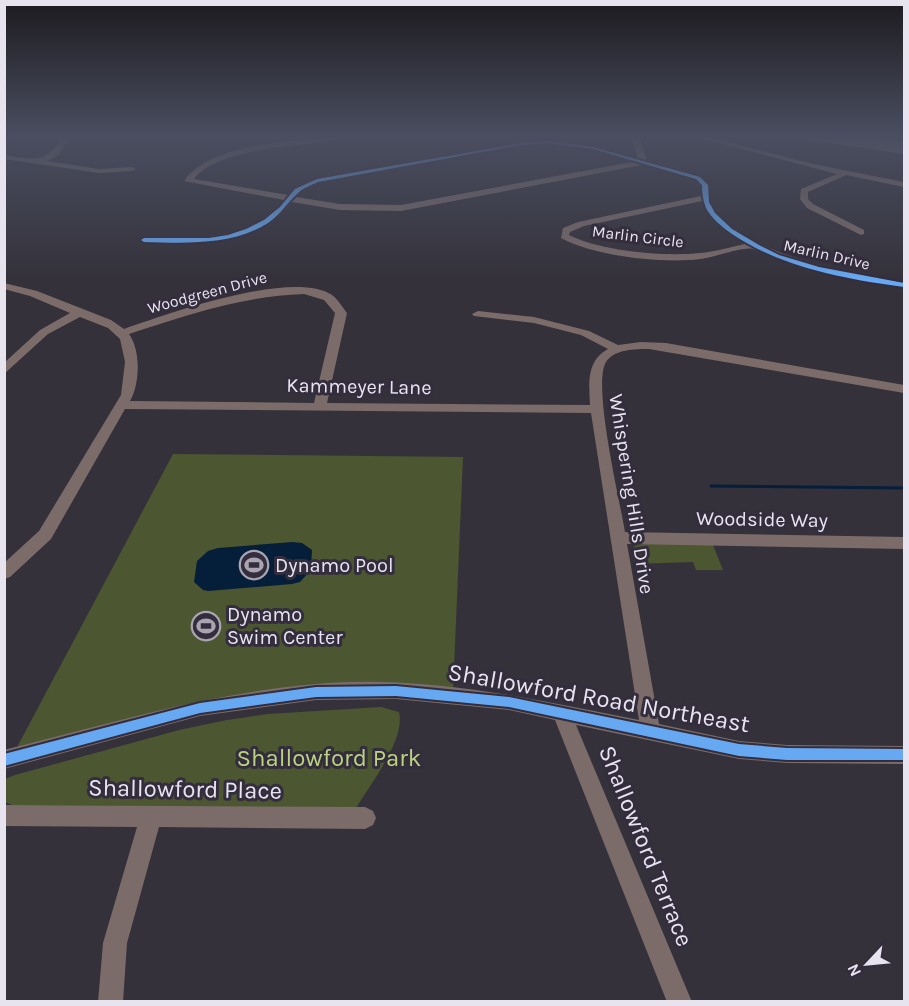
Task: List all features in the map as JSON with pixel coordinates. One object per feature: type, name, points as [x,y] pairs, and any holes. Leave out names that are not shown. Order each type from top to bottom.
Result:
[{"type":"street","points":[[206,185],[292,200],[360,208],[413,207],[526,185]]},
{"type":"street","points":[[144,240],[197,241],[234,237],[258,227],[292,200],[297,190],[310,185]]},
{"type":"street","name":"Marlin Drive","points":[[703,185],[709,212],[716,221],[766,254],[805,267],[904,285]]},
{"type":"street","points":[[818,185],[804,191],[804,199],[810,206],[861,232]]},
{"type":"street","name":"Marlin Circle","points":[[705,198],[581,224],[566,230],[564,236],[582,245],[672,258],[707,256],[752,244]]},
{"type":"street","points":[[4,286],[37,294],[79,313],[105,321],[122,333],[130,348],[131,373],[127,395],[45,535],[4,573]]},
{"type":"street","name":"Woodgreen Drive","points":[[122,333],[242,297],[295,290],[320,293],[338,305],[340,313],[320,405]]},
{"type":"street","points":[[4,370],[44,332],[79,313]]},
{"type":"street","points":[[478,314],[534,320],[585,333],[616,349],[647,345],[666,346],[904,389]]},
{"type":"street","name":"Whispering Hills Drive","points":[[616,349],[601,358],[597,367],[597,409],[651,731]]},
{"type":"street","name":"Kammeyer Lane","points":[[121,405],[597,409]]},
{"type":"street","name":"Woodside Way","points":[[620,538],[904,543]]},
{"type":"street","name":"Shallowford Road Northeast","points":[[4,760],[200,708],[316,693],[396,691],[509,702],[739,750],[787,754],[904,755]]},
{"type":"street","name":"Shallowford Terrace","points":[[561,712],[680,1002]]},
{"type":"street","name":"Shallowford Place","points":[[4,815],[365,818]]},
{"type":"street","points":[[110,1002],[115,943],[151,817]]},
{"type":"green space","points":[[173,454],[463,457],[453,692],[331,695],[179,714],[7,766]]},
{"type":"green space","points":[[636,544],[713,545],[723,570],[696,570],[693,562],[635,564],[632,549]]},
{"type":"green space","name":"Shallowford Park","points":[[381,707],[399,712],[400,723],[385,762],[356,808],[12,805],[5,802],[5,779],[179,730],[268,714]]},
{"type":"water","name":"Dynamo Pool","points":[[302,543],[312,550],[311,570],[300,582],[208,591],[203,590],[194,582],[197,561],[208,551],[218,548]]},
{"type":"waterway","points":[[711,486],[904,488]]},
{"type":"cycle path","points":[[144,240],[209,239],[248,231],[266,222],[297,190],[308,185]]},
{"type":"cycle path","points":[[705,185],[706,202],[718,220],[757,247],[818,269],[904,285]]},
{"type":"cycle path","points":[[4,760],[200,708],[316,692],[396,691],[509,702],[739,750],[787,754],[904,755]]},
{"type":"place","name":"Dynamo Pool","points":[[254,565]]},
{"type":"place","name":"Dynamo Swim Center","points":[[206,626]]}]
